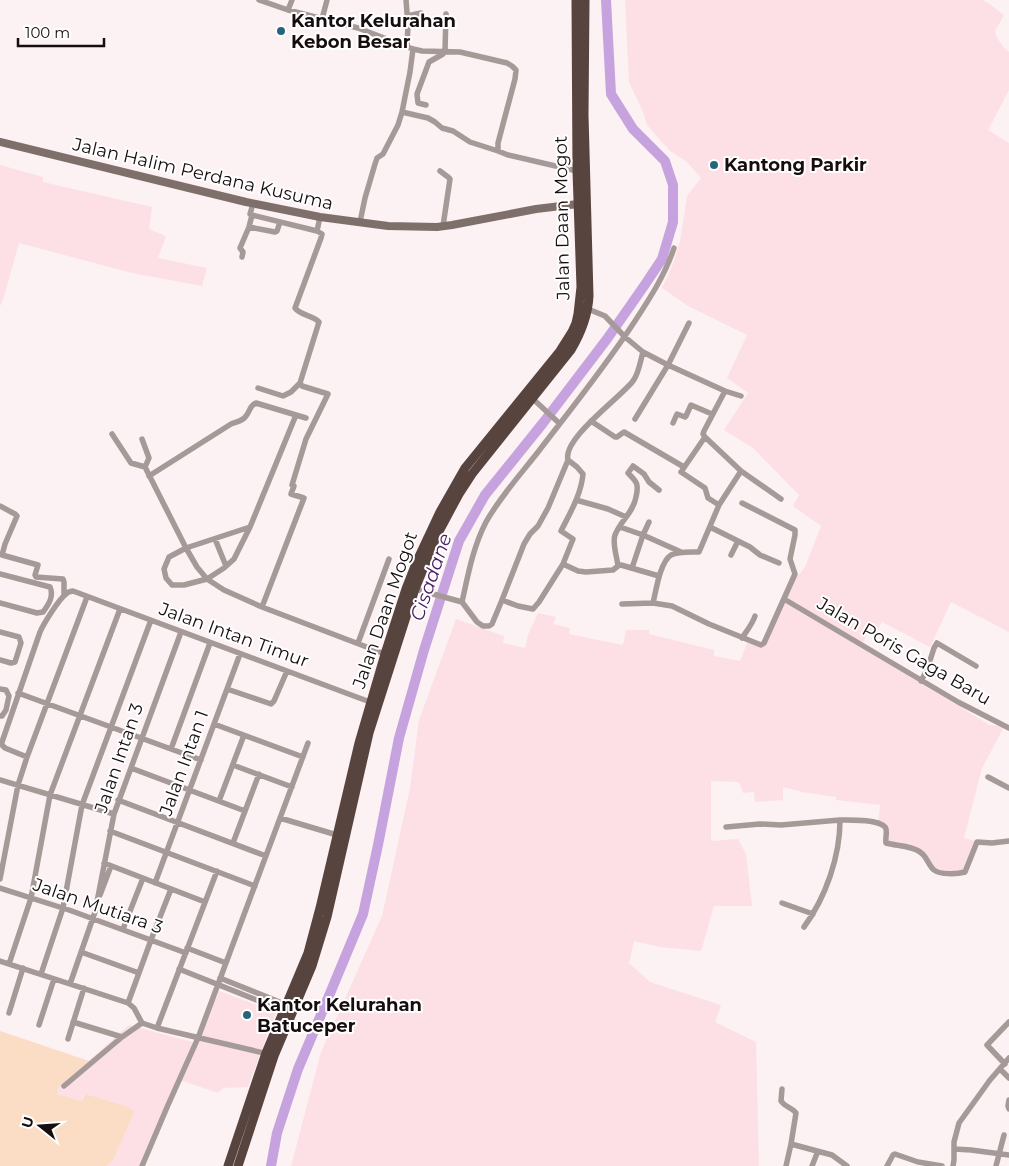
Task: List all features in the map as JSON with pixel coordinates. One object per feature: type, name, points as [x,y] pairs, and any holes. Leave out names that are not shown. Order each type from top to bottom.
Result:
[{"type":"highway","name":"Jalan Daan Mogot","points":[[238,1166],[270,1054],[312,937],[370,702],[416,562],[440,512],[468,471],[560,351],[576,323],[580,287],[576,0]]},
{"type":"highway","name":"Jalan Daan Mogot","points":[[228,1166],[270,1054],[312,966],[320,942],[369,733],[418,590],[425,563],[437,535],[459,494],[468,471],[535,401],[571,350],[582,329],[588,309],[584,115],[585,0]]},
{"type":"main road","name":"Jalan Halim Perdana Kusuma","points":[[0,142],[253,204],[320,217],[388,226],[444,226],[536,209],[578,204]]},
{"type":"street","points":[[259,0],[288,10],[358,28],[410,48],[422,51],[460,52],[507,63],[512,66],[516,70],[515,79],[498,142],[498,151]]},
{"type":"street","points":[[288,10],[292,0]]},
{"type":"street","points":[[322,19],[327,0]]},
{"type":"street","points":[[360,222],[377,158],[382,154],[398,125],[402,112],[410,72],[406,0]]},
{"type":"street","points":[[408,16],[421,13],[423,21],[408,25]]},
{"type":"street","points":[[426,105],[418,103],[417,94],[429,62],[445,51],[446,14]]},
{"type":"street","points":[[402,112],[428,118],[442,128],[453,131],[470,142],[508,155],[577,171]]},
{"type":"street","points":[[440,171],[450,179],[444,226]]},
{"type":"street","points":[[242,257],[243,252],[240,248],[249,227],[253,204]]},
{"type":"street","points":[[252,215],[317,231],[322,234],[295,308],[298,312],[316,318],[319,322],[300,383],[291,392],[283,396],[258,388]]},
{"type":"street","points":[[317,231],[320,217]]},
{"type":"street","points":[[259,228],[261,218]]},
{"type":"street","points":[[249,227],[275,232],[280,222]]},
{"type":"street","points":[[459,601],[476,546],[486,524],[508,490],[558,422],[598,375],[660,282],[674,248]]},
{"type":"street","points":[[588,309],[605,316],[643,352],[725,391],[741,396]]},
{"type":"street","points":[[635,419],[668,365],[689,323]]},
{"type":"street","points":[[418,590],[459,601],[477,622],[483,626],[492,624],[524,544],[538,526],[548,508],[568,460],[568,452],[591,421],[607,408],[633,381],[643,352]]},
{"type":"street","points":[[262,607],[304,498],[291,494],[294,486],[292,485],[306,439],[328,394],[302,386],[300,383]]},
{"type":"street","points":[[725,391],[703,433],[705,437],[741,471],[781,499]]},
{"type":"street","points":[[535,401],[558,422]]},
{"type":"street","points":[[149,476],[230,424],[246,418],[251,405],[256,402],[306,418]]},
{"type":"street","points":[[673,422],[677,414],[685,417],[691,405],[712,414]]},
{"type":"street","points":[[250,527],[186,548],[170,557],[164,569],[166,578],[172,585],[184,585],[207,579],[234,559],[250,527],[296,415]]},
{"type":"street","points":[[591,421],[617,438],[624,432],[684,467]]},
{"type":"street","points":[[112,434],[131,463],[145,467]]},
{"type":"street","points":[[705,437],[681,472],[704,488],[708,498],[719,505]]},
{"type":"street","points":[[142,439],[149,458],[145,467],[149,476],[186,548],[197,567],[207,579],[224,590],[262,607],[386,654]]},
{"type":"street","points":[[502,600],[533,609],[563,564],[573,540],[561,531],[573,509],[583,474],[568,460]]},
{"type":"street","points":[[618,566],[614,543],[615,535],[634,506],[638,488],[637,482],[628,473],[632,466],[644,474],[649,482],[659,490]]},
{"type":"street","points":[[652,603],[659,576],[666,560],[677,553],[699,552],[719,505],[741,471]]},
{"type":"street","points":[[576,500],[608,509],[626,517]]},
{"type":"street","points":[[622,604],[652,603],[672,606],[742,638],[761,645],[764,643],[795,574],[790,559],[796,535],[794,530],[742,503]]},
{"type":"street","points":[[0,506],[17,516],[2,555],[38,565],[36,577],[63,579],[64,582],[64,596],[40,632],[2,742],[4,748],[27,757]]},
{"type":"street","points":[[632,568],[649,522]]},
{"type":"street","points":[[620,527],[683,553]]},
{"type":"street","points":[[710,527],[750,547],[760,555],[779,563]]},
{"type":"street","points":[[215,539],[226,566]]},
{"type":"street","points":[[731,554],[738,541]]},
{"type":"street","points":[[358,643],[389,559]]},
{"type":"street","points":[[563,564],[578,571],[613,570],[618,566],[659,576]]},
{"type":"street","points":[[0,574],[50,587],[52,593],[49,604],[43,612],[0,603]]},
{"type":"street","name":"Jalan Intan Timur","points":[[64,596],[69,592],[74,592],[370,702]]},
{"type":"street","points":[[0,879],[18,785],[87,597]]},
{"type":"street","name":"Jalan Poris Gaga Baru","points":[[784,599],[958,702],[1009,728]]},
{"type":"street","points":[[9,964],[30,898],[50,795],[120,609]]},
{"type":"street","points":[[742,638],[746,630],[751,626],[755,616]]},
{"type":"street","points":[[41,974],[63,908],[82,805],[151,620]]},
{"type":"street","points":[[0,632],[19,637],[21,643],[15,662],[11,663],[0,660]]},
{"type":"street","name":"Jalan Intan 3","points":[[97,898],[118,800],[181,632]]},
{"type":"street","points":[[170,749],[210,643]]},
{"type":"street","points":[[922,681],[937,643],[976,666]]},
{"type":"street","name":"Jalan Intan 1","points":[[155,883],[240,654]]},
{"type":"street","points":[[227,689],[271,704],[286,671]]},
{"type":"street","points":[[0,689],[6,690],[9,696],[6,710],[0,716]]},
{"type":"street","points":[[18,693],[201,760]]},
{"type":"street","points":[[214,724],[303,757]]},
{"type":"street","points":[[219,801],[244,735]]},
{"type":"street","points":[[142,1166],[198,1038],[308,743]]},
{"type":"street","points":[[233,765],[292,787]]},
{"type":"street","points":[[131,768],[246,811]]},
{"type":"street","points":[[233,843],[259,774]]},
{"type":"street","points":[[988,777],[1009,788]]},
{"type":"street","points":[[0,780],[114,814]]},
{"type":"street","points":[[118,800],[266,856]]},
{"type":"street","points":[[280,818],[337,835]]},
{"type":"street","points":[[804,926],[813,914],[837,856],[840,820]]},
{"type":"street","points":[[726,827],[868,820],[884,826],[886,830],[886,843],[918,850],[934,870],[955,874],[965,872],[977,842],[1009,841]]},
{"type":"street","points":[[110,831],[255,886]]},
{"type":"street","points":[[104,864],[205,902]]},
{"type":"street","points":[[70,984],[93,918],[97,898],[102,893],[111,866]]},
{"type":"street","points":[[157,1028],[217,871]]},
{"type":"street","points":[[123,929],[143,878]]},
{"type":"street","name":"Jalan Mutiara 3","points":[[0,888],[93,918],[151,940],[226,963]]},
{"type":"street","points":[[128,1003],[171,889]]},
{"type":"street","points":[[782,903],[813,914]]},
{"type":"street","points":[[81,952],[139,973]]},
{"type":"street","points":[[0,961],[128,1003],[134,1008],[142,1022],[157,1028],[270,1054]]},
{"type":"street","points":[[9,1013],[23,968]]},
{"type":"street","points":[[180,970],[246,988],[285,1008]]},
{"type":"street","points":[[39,1025],[54,979]]},
{"type":"street","points":[[219,981],[243,995],[285,1008]]},
{"type":"street","points":[[68,1039],[84,988]]},
{"type":"street","points":[[243,995],[246,988]]},
{"type":"street","points":[[73,1022],[122,1037]]},
{"type":"street","points":[[64,1086],[142,1022]]},
{"type":"street","points":[[1009,1022],[987,1045],[1009,1078]]},
{"type":"street","points":[[953,1166],[955,1136],[959,1123],[990,1080],[1009,1058]]},
{"type":"street","points":[[782,1089],[781,1101],[796,1113],[786,1166]]},
{"type":"street","points":[[1009,1100],[1009,1109]]},
{"type":"street","points":[[996,1166],[1004,1134]]},
{"type":"street","points":[[791,1144],[832,1155],[848,1166]]},
{"type":"street","points":[[812,1166],[818,1150]]},
{"type":"street","points":[[954,1150],[971,1150],[1009,1155]]},
{"type":"street","points":[[887,1166],[895,1154],[918,1162],[942,1166]]},
{"type":"shaded area","points":[[625,0],[983,0],[1004,15],[995,31],[997,38],[1009,52],[1009,90],[988,130],[1009,143],[1009,632],[951,602],[930,647],[882,622],[875,634],[867,635],[860,647],[990,725],[1004,727],[982,768],[964,838],[975,841],[967,866],[967,874],[952,877],[935,874],[919,852],[887,846],[888,830],[878,824],[880,805],[836,800],[836,797],[783,787],[783,800],[755,802],[754,792],[743,793],[739,782],[711,781],[711,841],[738,839],[746,854],[752,906],[714,906],[701,951],[660,947],[634,941],[629,963],[650,982],[721,1005],[715,1022],[756,1042],[759,1166],[291,1166],[321,1052],[382,916],[410,788],[419,720],[456,619],[504,636],[503,643],[525,648],[528,635],[538,613],[556,617],[553,624],[570,628],[569,634],[623,645],[626,630],[649,630],[649,634],[714,650],[714,656],[740,661],[748,641],[761,647],[792,583],[805,567],[821,526],[793,506],[799,495],[753,448],[724,430],[748,393],[727,378],[747,335],[688,306],[662,288],[673,264],[680,241],[687,196],[701,178],[687,162],[670,151],[647,125],[629,82]]},
{"type":"shaded area","points":[[0,165],[43,177],[43,182],[152,207],[149,229],[166,236],[158,258],[207,268],[202,286],[132,273],[19,243],[0,306]]},
{"type":"shaded area","points":[[219,991],[276,1012],[248,1087],[223,1088],[218,1093],[177,1079],[139,1166],[107,1166],[113,1160],[84,1094],[82,1101],[56,1094],[58,1088],[129,1025],[196,1043]]},
{"type":"shaded area","points":[[0,1031],[89,1061],[58,1088],[57,1094],[82,1101],[85,1094],[128,1107],[134,1112],[113,1160],[107,1166],[0,1166]]},
{"type":"waterway","name":"Cisadane","points":[[271,1166],[277,1133],[298,1069],[363,914],[399,738],[424,650],[459,541],[485,495],[607,339],[644,286],[662,259],[673,222],[673,185],[665,161],[633,129],[611,94],[606,0]]},
{"type":"place","name":"Kantor Kelurahan Kebon Besar","points":[[281,31]]},
{"type":"place","name":"Kantong Parkir","points":[[714,165]]},
{"type":"place","name":"Kantor Kelurahan Batuceper","points":[[247,1015]]}]
